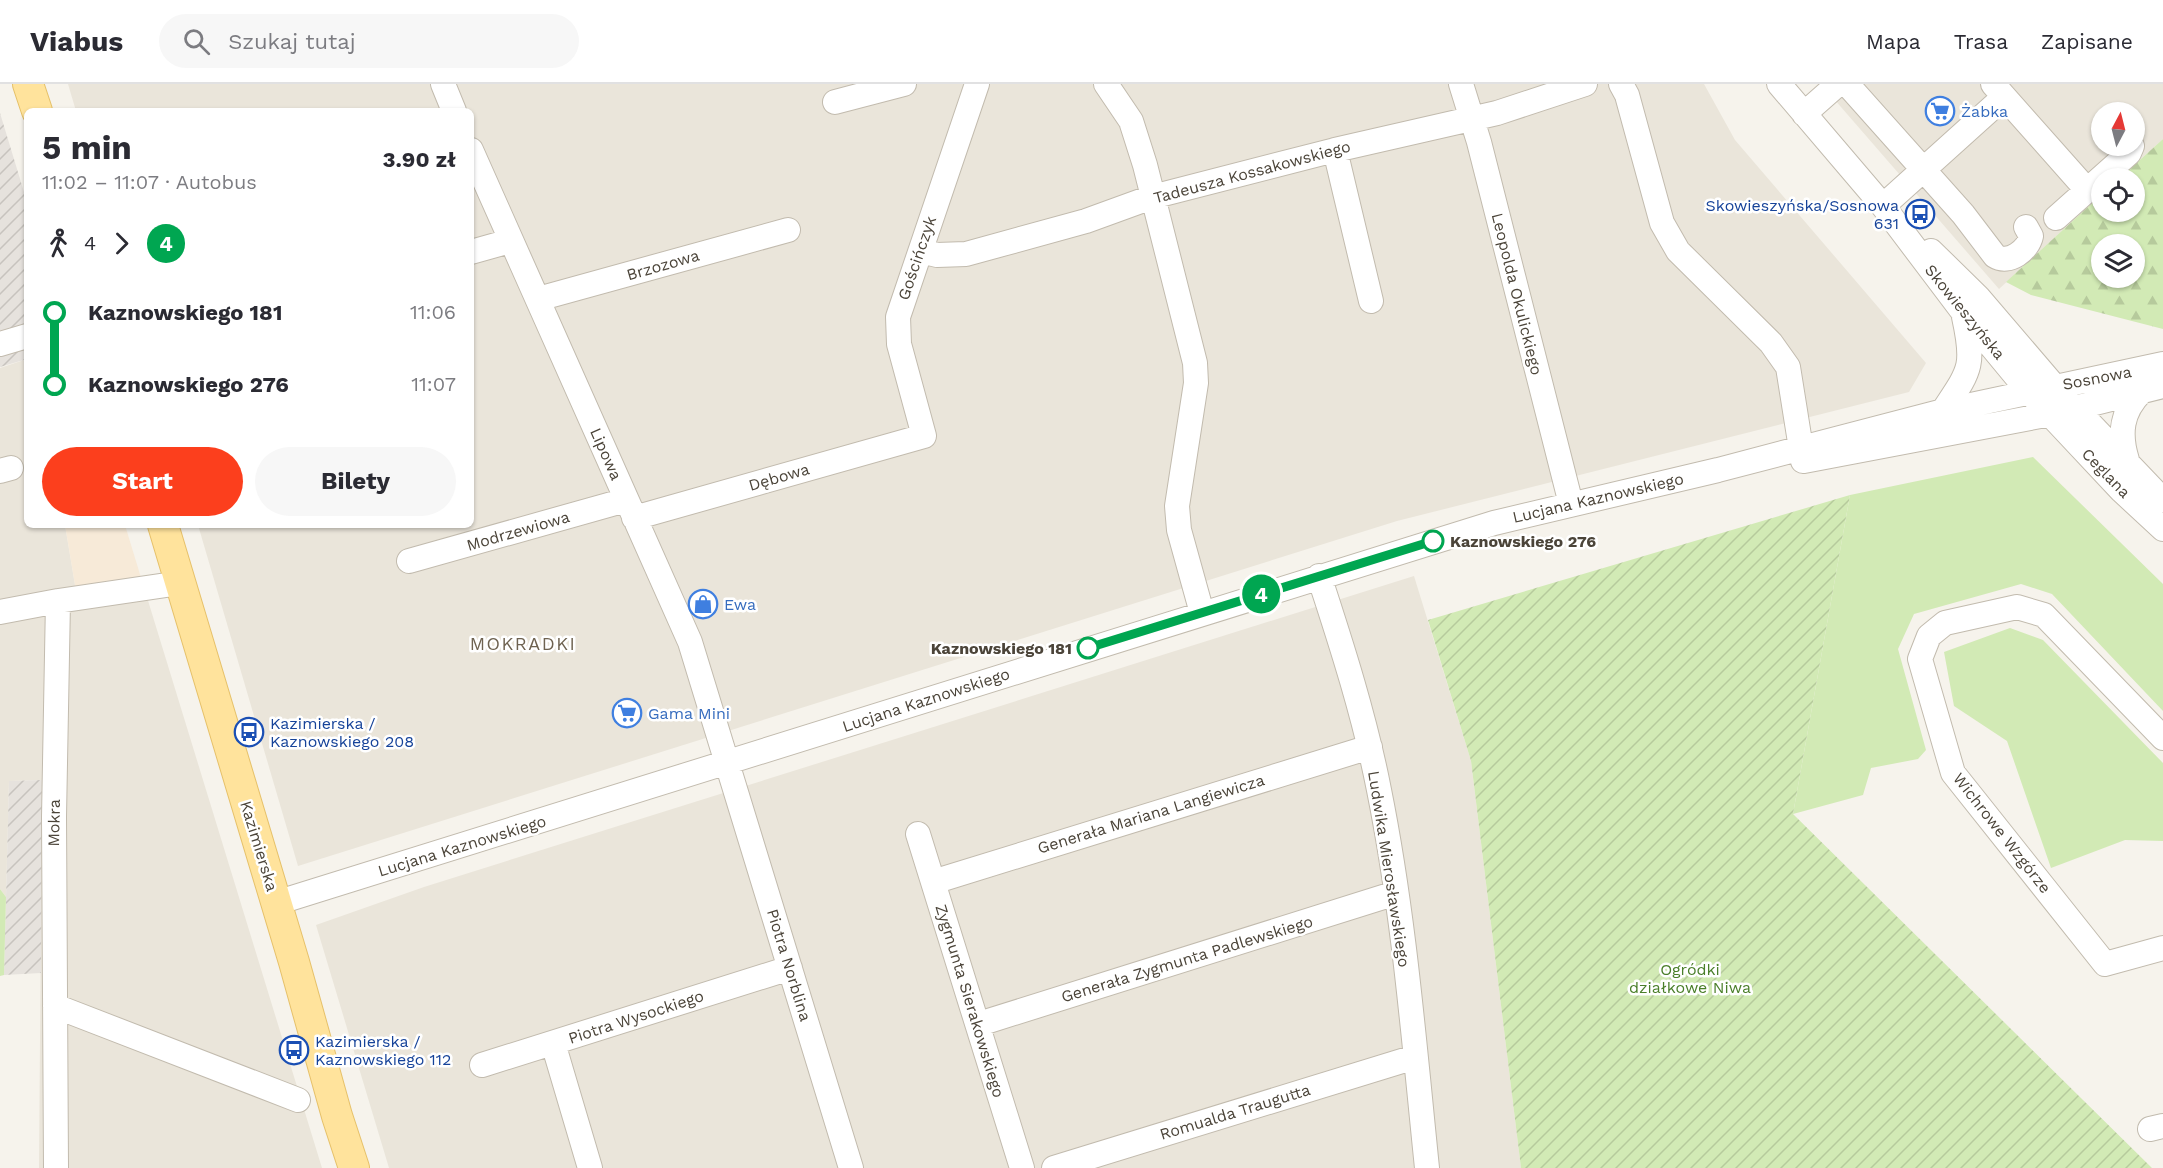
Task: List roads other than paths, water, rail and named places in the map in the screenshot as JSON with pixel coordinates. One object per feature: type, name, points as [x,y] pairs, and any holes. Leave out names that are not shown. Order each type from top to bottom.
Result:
[{"type":"main road","points":[[28,84],[36,108]]},
{"type":"main road","name":"Kazimierska","points":[[164,528],[354,1168]]},
{"type":"street","points":[[443,84],[453,108]]},
{"type":"street","points":[[835,102],[903,84]]},
{"type":"street","name":"Gościńczyk","points":[[924,436],[901,352],[898,329],[901,306],[977,84]]},
{"type":"street","points":[[1106,84],[1131,121],[1195,363],[1196,383],[1177,506],[1179,530],[1202,613]]},
{"type":"street","name":"Leopolda Okulickiego","points":[[1461,84],[1571,504]]},
{"type":"street","name":"Tadeusza Kossakowskiego","points":[[921,250],[937,255],[966,254],[1086,221],[1152,197],[1335,150],[1497,113],[1585,84]]},
{"type":"street","points":[[1621,84],[1627,95],[1662,223],[1678,251],[1781,355],[1788,367],[1802,454]]},
{"type":"street","name":"Skowieszyńska","points":[[1779,84],[1883,206],[1963,312],[2030,393],[2051,414]]},
{"type":"street","points":[[1804,114],[1838,84]]},
{"type":"street","points":[[1848,84],[1981,240],[2001,260],[2011,259],[2029,244],[2031,236],[2026,227]]},
{"type":"street","points":[[1883,206],[1923,170],[1999,91],[2086,190]]},
{"type":"street","points":[[1335,150],[1371,301]]},
{"type":"street","points":[[2056,218],[2126,156]]},
{"type":"street","name":"Lipowa","points":[[474,157],[690,642],[727,762]]},
{"type":"street","name":"Skowieszyńska","points":[[1883,206],[1978,297],[2055,387]]},
{"type":"street","name":"Brzozowa","points":[[538,298],[788,230]]},
{"type":"street","points":[[474,251],[510,241]]},
{"type":"street","points":[[1943,411],[1968,370],[1971,350],[1963,312]]},
{"type":"street","points":[[0,344],[24,337]]},
{"type":"street","name":"Sosnowa","points":[[2030,393],[2163,364]]},
{"type":"street","name":"Ceglana","points":[[2055,387],[2163,500]]},
{"type":"street","points":[[2127,460],[2121,438],[2124,419],[2131,402],[2152,389]]},
{"type":"street","name":"Sosnowa","points":[[2051,414],[2152,389]]},
{"type":"street","name":"Lucjana Kaznowskiego","points":[[1802,454],[1943,411],[2030,393]]},
{"type":"street","name":"Lucjana Kaznowskiego","points":[[276,903],[1494,523],[1718,470],[1802,454],[2051,414]]},
{"type":"street","name":"Ceglana","points":[[2051,414],[2122,491],[2163,529]]},
{"type":"street","name":"Dębowa","points":[[630,509],[924,436]]},
{"type":"street","name":"Modrzewiowa","points":[[409,561],[630,509]]},
{"type":"street","name":"Ludwika Mierosławskiego","points":[[1319,576],[1370,747],[1396,893],[1427,1168]]},
{"type":"street","points":[[0,612],[180,583]]},
{"type":"street","name":"Mokra","points":[[56,1168],[54,817],[58,601]]},
{"type":"street","name":"Wichrowe Wzgórze","points":[[2163,738],[2044,615],[2017,607],[1945,623],[1929,636],[1920,658],[1953,773],[2105,964],[2163,948]]},
{"type":"street","name":"Generała Mariana Langiewicza","points":[[933,882],[1370,747]]},
{"type":"street","name":"Piotra Norblina","points":[[727,762],[851,1168]]},
{"type":"street","name":"Zygmunta Sierakowskiego","points":[[918,834],[1022,1168]]},
{"type":"street","name":"Generała Zygmunta Padlewskiego","points":[[979,1024],[1396,893]]},
{"type":"street","name":"Piotra Wysockiego","points":[[482,1065],[790,968]]},
{"type":"street","points":[[55,1006],[298,1100]]},
{"type":"street","points":[[553,1043],[590,1168]]},
{"type":"street","name":"Romualda Traugutta","points":[[1054,1168],[1415,1057]]},
{"type":"place","name":"Żabka","points":[[1940,111]]},
{"type":"place","name":"Skowieszyńska/Sosnowa 631","points":[[1920,214]]},
{"type":"place","name":"Kaznowskiego 276","points":[[1433,541]]},
{"type":"place","name":"Ewa","points":[[703,604]]},
{"type":"place","name":"Kaznowskiego 181","points":[[1088,648]]},
{"type":"place","name":"Gama Mini","points":[[627,713]]},
{"type":"place","name":"Kazimierska / Kaznowskiego 208","points":[[249,732]]},
{"type":"place","name":"Kazimierska / Kaznowskiego 112","points":[[294,1050]]},
{"type":"district","name":"MOKRADKI","points":[[523,643]]},
{"type":"park label","name":"Ogródki działkowe Niwa","points":[[1690,978]]}]
